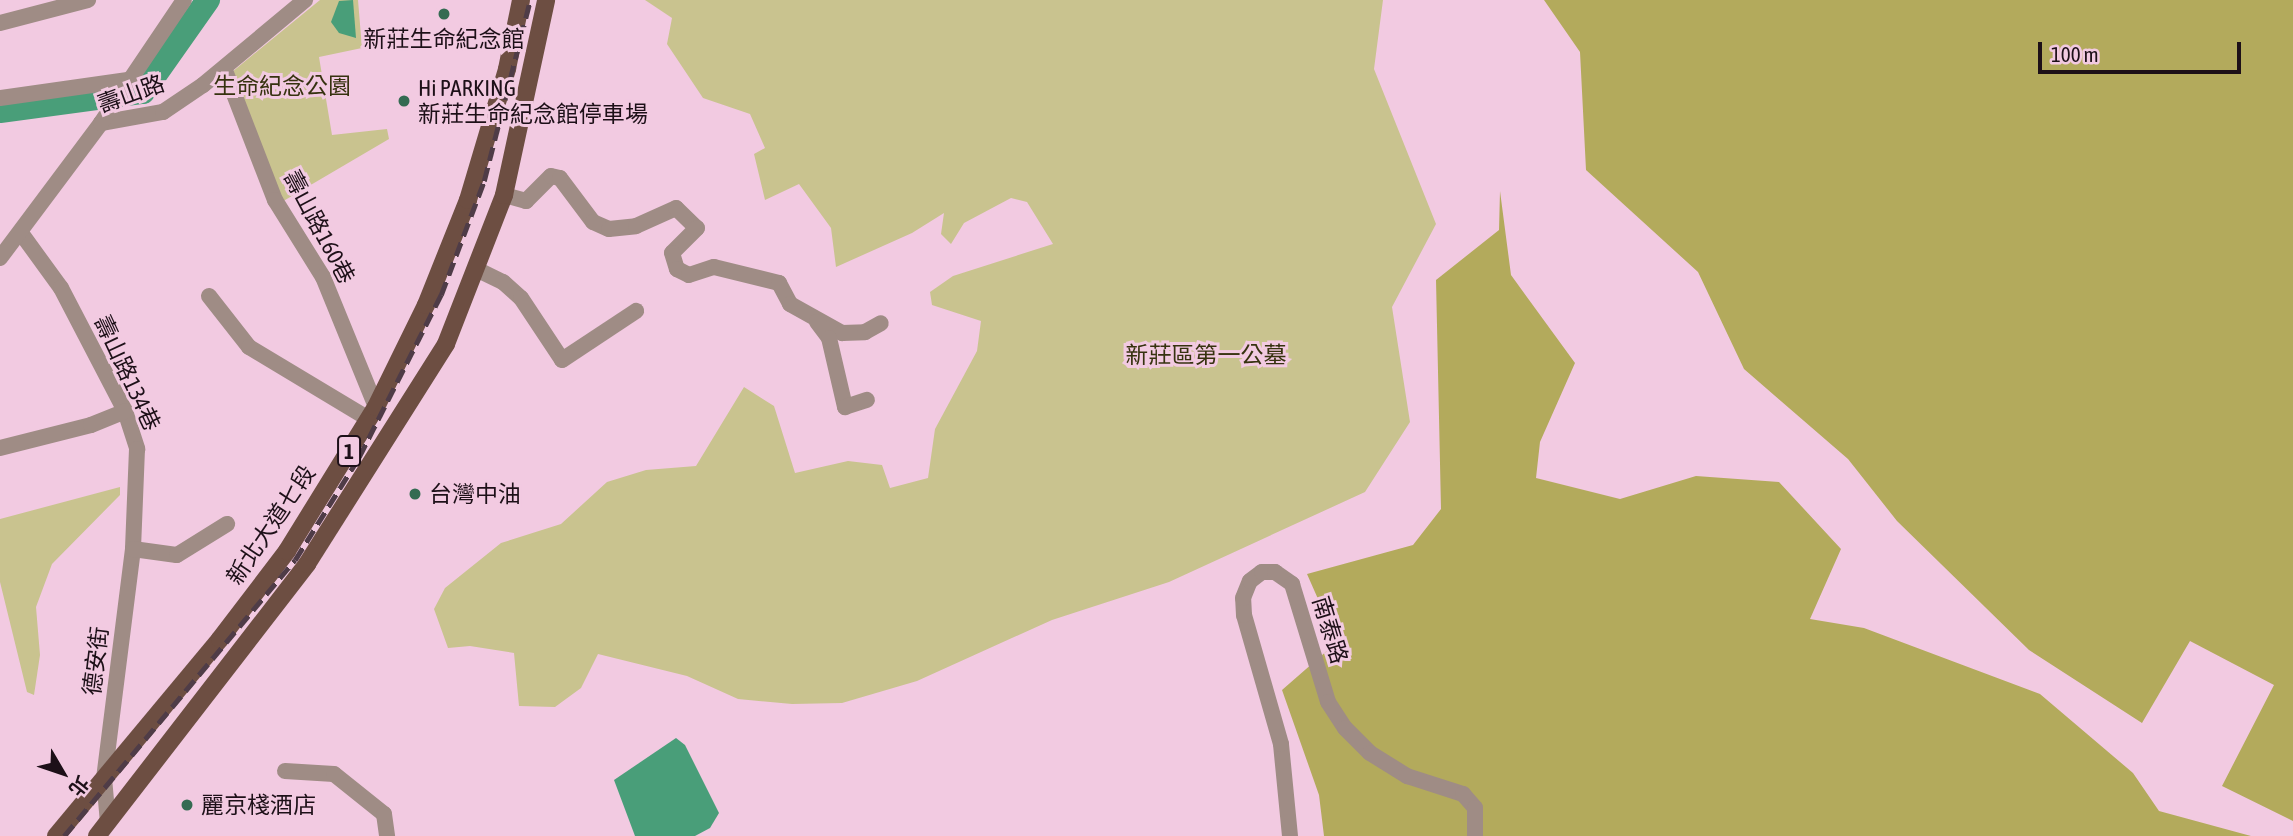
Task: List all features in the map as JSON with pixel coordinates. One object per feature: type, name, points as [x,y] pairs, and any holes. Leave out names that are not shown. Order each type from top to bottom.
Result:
[{"type":"main road","name":"新北大道七段","points":[[56,836],[286,551],[373,413],[426,305],[468,200],[507,69],[520,0]]},
{"type":"main road","name":"1","points":[[102,830],[307,564],[446,344],[505,195],[546,0]]},
{"type":"street","points":[[0,23],[26,8],[88,0]]},
{"type":"street","points":[[104,120],[184,0]]},
{"type":"street","name":"壽山路","points":[[0,258],[104,120],[163,111],[224,68],[305,0]]},
{"type":"street","name":"壽山路160巷","points":[[224,68],[275,200],[323,277],[373,413]]},
{"type":"street","points":[[0,98],[128,81]]},
{"type":"street","points":[[0,88],[18,82]]},
{"type":"street","points":[[505,195],[526,201],[551,176],[559,178],[593,222],[609,229],[636,226],[676,208],[697,228],[672,253],[677,269],[689,275],[715,267],[779,283],[790,304],[842,333],[865,332],[881,323]]},
{"type":"street","name":"壽山路134巷","points":[[21,233],[61,288],[125,411],[138,449],[133,549]]},
{"type":"street","points":[[476,269],[503,282],[521,298],[562,360],[636,311]]},
{"type":"street","points":[[209,296],[249,347],[373,413]]},
{"type":"street","points":[[813,317],[830,338],[845,407],[850,409],[867,400]]},
{"type":"street","points":[[0,448],[91,425],[125,411]]},
{"type":"street","points":[[133,549],[177,555],[227,524]]},
{"type":"street","name":"德安街","points":[[102,830],[104,778],[133,549]]},
{"type":"street","name":"南泰路","points":[[1290,836],[1281,744],[1244,615],[1243,598],[1250,581],[1262,572],[1275,572],[1292,584],[1328,702],[1345,728],[1370,752],[1407,776],[1463,794],[1475,808],[1475,836]]},
{"type":"street","points":[[285,771],[334,774],[384,814],[387,836]]},
{"type":"green space","name":"生命紀念公園","points":[[320,0],[358,0],[362,48],[319,57],[332,135],[387,129],[389,139],[280,203],[232,72]]},
{"type":"green space","name":"新莊區第一公墓","points":[[645,0],[1383,0],[1374,69],[1436,224],[1392,307],[1410,422],[1365,492],[1169,582],[1052,620],[917,681],[842,703],[792,704],[738,699],[687,676],[598,654],[581,688],[555,707],[519,706],[514,653],[470,646],[448,648],[434,609],[445,588],[501,543],[561,524],[607,482],[646,470],[696,466],[744,387],[774,406],[795,473],[848,461],[882,465],[890,488],[928,478],[935,429],[977,351],[981,321],[932,305],[930,292],[953,276],[1053,244],[1027,202],[1011,198],[964,223],[951,244],[941,234],[944,213],[912,233],[836,267],[831,228],[799,184],[765,200],[754,154],[765,148],[750,114],[703,98],[667,44],[672,18]]},
{"type":"green space","points":[[120,487],[120,495],[52,564],[36,607],[40,655],[34,695],[27,692],[0,582],[0,519]]},
{"type":"shaded area","points":[[353,0],[356,38],[339,33],[331,22],[339,1]]},
{"type":"shaded area","points":[[1544,0],[2293,0],[2293,821],[2222,786],[2274,685],[2190,641],[2142,723],[2029,650],[1897,521],[1848,459],[1744,369],[1698,272],[1586,170],[1580,52]]},
{"type":"shaded area","points":[[1500,191],[1511,275],[1575,363],[1540,442],[1536,478],[1620,499],[1696,476],[1779,482],[1841,549],[1810,619],[1864,628],[2040,694],[2133,773],[2159,811],[2251,836],[1324,836],[1319,795],[1282,690],[1337,642],[1307,574],[1413,545],[1441,509],[1436,280],[1499,230]]},
{"type":"shaded area","points":[[676,738],[685,745],[719,813],[710,828],[695,836],[635,836],[614,780]]},
{"type":"waterway","points":[[0,111],[143,92],[208,0]]},
{"type":"railway","points":[[64,836],[295,560],[359,457],[441,295],[484,181],[530,0]]},
{"type":"place","name":"新莊生命紀念館","points":[[444,14]]},
{"type":"place","name":"Hi PARKING 新莊生命紀念館停車場","points":[[404,101]]},
{"type":"place","name":"台灣中油","points":[[415,494]]},
{"type":"place","name":"麗京棧酒店","points":[[187,805]]}]
